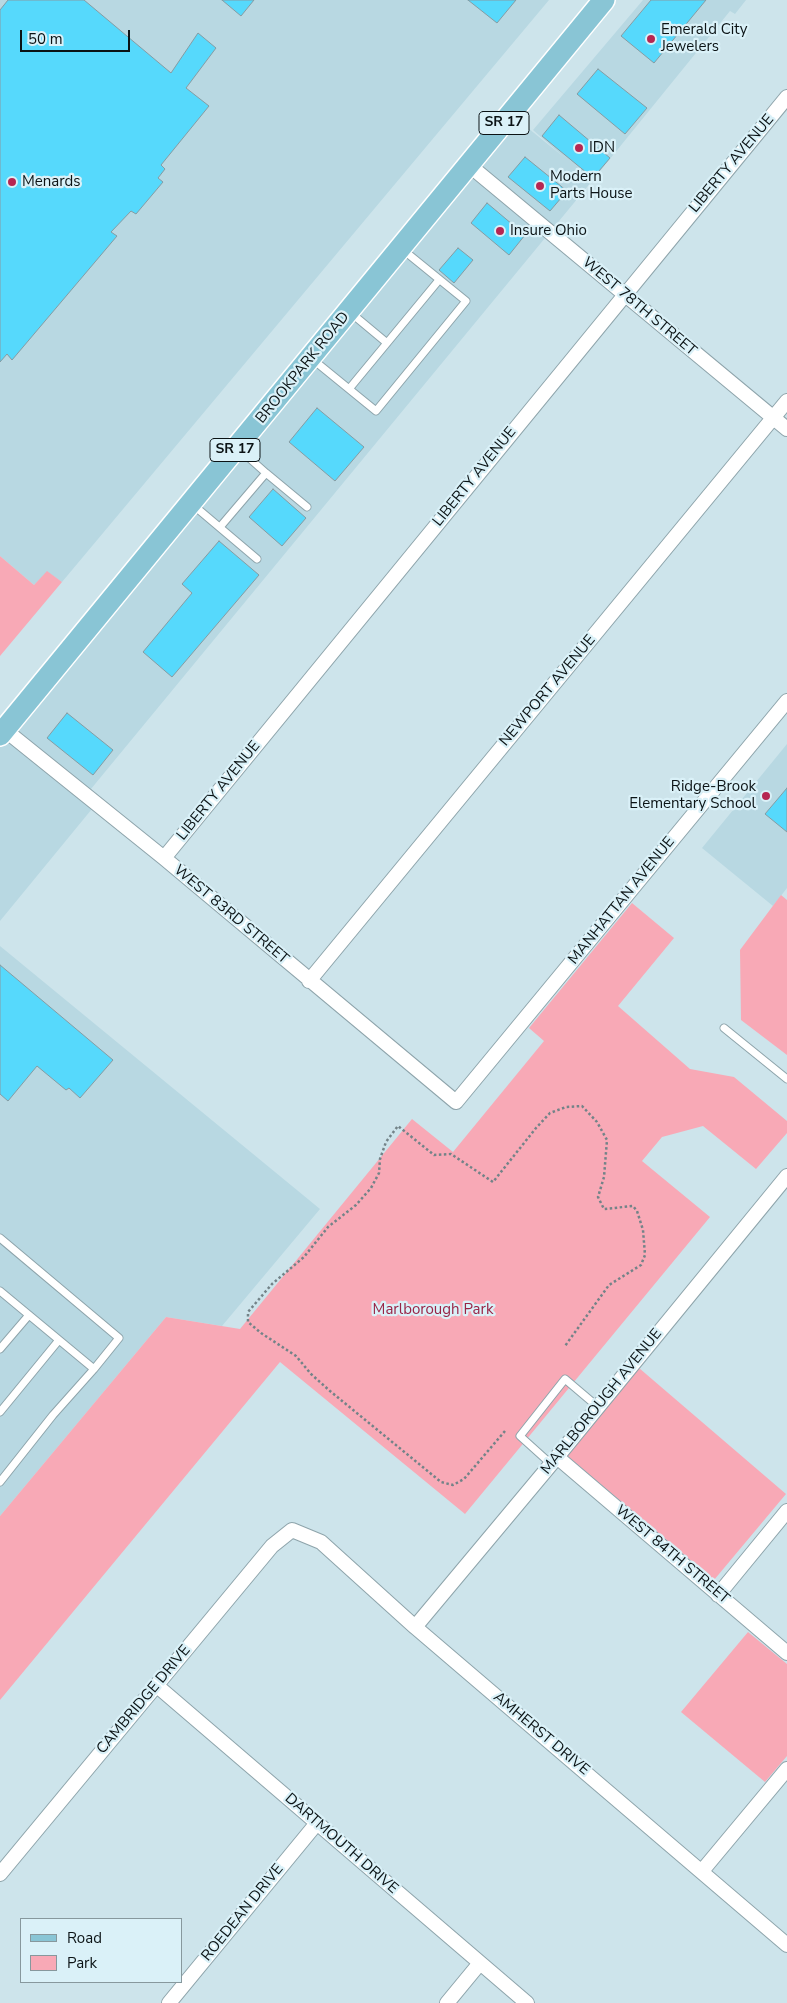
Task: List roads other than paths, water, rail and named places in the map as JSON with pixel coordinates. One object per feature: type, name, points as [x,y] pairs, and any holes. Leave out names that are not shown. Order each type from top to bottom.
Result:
[{"type":"main road","name":"BROOKPARK ROAD","points":[[2,733],[604,0]]},
{"type":"street","name":"LIBERTY AVENUE","points":[[164,858],[787,97]]},
{"type":"street","name":"WEST 78TH STREET","points":[[469,165],[787,429]]},
{"type":"street","name":"NEWPORT AVENUE","points":[[310,980],[787,401]]},
{"type":"street","name":"MANHATTAN AVENUE","points":[[456,1102],[787,701]]},
{"type":"street","name":"WEST 83RD STREET","points":[[2,733],[164,858],[456,1102]]},
{"type":"street","name":"MARLBOROUGH AVENUE","points":[[415,1626],[598,1407],[787,1176]]},
{"type":"street","name":"WEST 84TH STREET","points":[[554,1460],[787,1653]]},
{"type":"street","points":[[718,1594],[787,1511]]},
{"type":"street","name":"AMHERST DRIVE","points":[[292,1530],[321,1542],[415,1626],[702,1870],[787,1945]]},
{"type":"street","name":"CAMBRIDGE DRIVE","points":[[0,1874],[272,1546],[292,1530]]},
{"type":"street","name":"DARTMOUTH DRIVE","points":[[156,1685],[527,2003]]},
{"type":"street","points":[[702,1870],[787,1769]]},
{"type":"street","name":"ROEDEAN DRIVE","points":[[169,2003],[317,1823]]},
{"type":"street","points":[[447,2003],[480,1963]]},
{"type":"lane","points":[[311,358],[376,411],[466,301],[401,248]]},
{"type":"lane","points":[[349,389],[440,280]]},
{"type":"lane","points":[[349,312],[387,343]]},
{"type":"lane","points":[[237,448],[307,507]]},
{"type":"lane","points":[[220,527],[266,472]]},
{"type":"lane","points":[[192,503],[257,559]]},
{"type":"lane","points":[[724,1028],[787,1079]]},
{"type":"lane","points":[[0,1238],[119,1338],[53,1415],[0,1482]]},
{"type":"lane","points":[[0,1291],[94,1369]]},
{"type":"lane","points":[[0,1349],[29,1315]]},
{"type":"lane","points":[[0,1412],[59,1340]]},
{"type":"lane","points":[[554,1460],[520,1436],[565,1379],[598,1407]]},
{"type":"place","name":"Emerald City Jewelers","points":[[651,39]]},
{"type":"place","name":"IDN","points":[[579,148]]},
{"type":"place","name":"Menards","points":[[12,182]]},
{"type":"place","name":"Modern Parts House","points":[[540,186]]},
{"type":"place","name":"Insure Ohio","points":[[500,231]]},
{"type":"place","name":"Ridge-Brook Elementary School","points":[[766,796]]},
{"type":"park label","name":"Marlborough Park","points":[[433,1310]]}]
